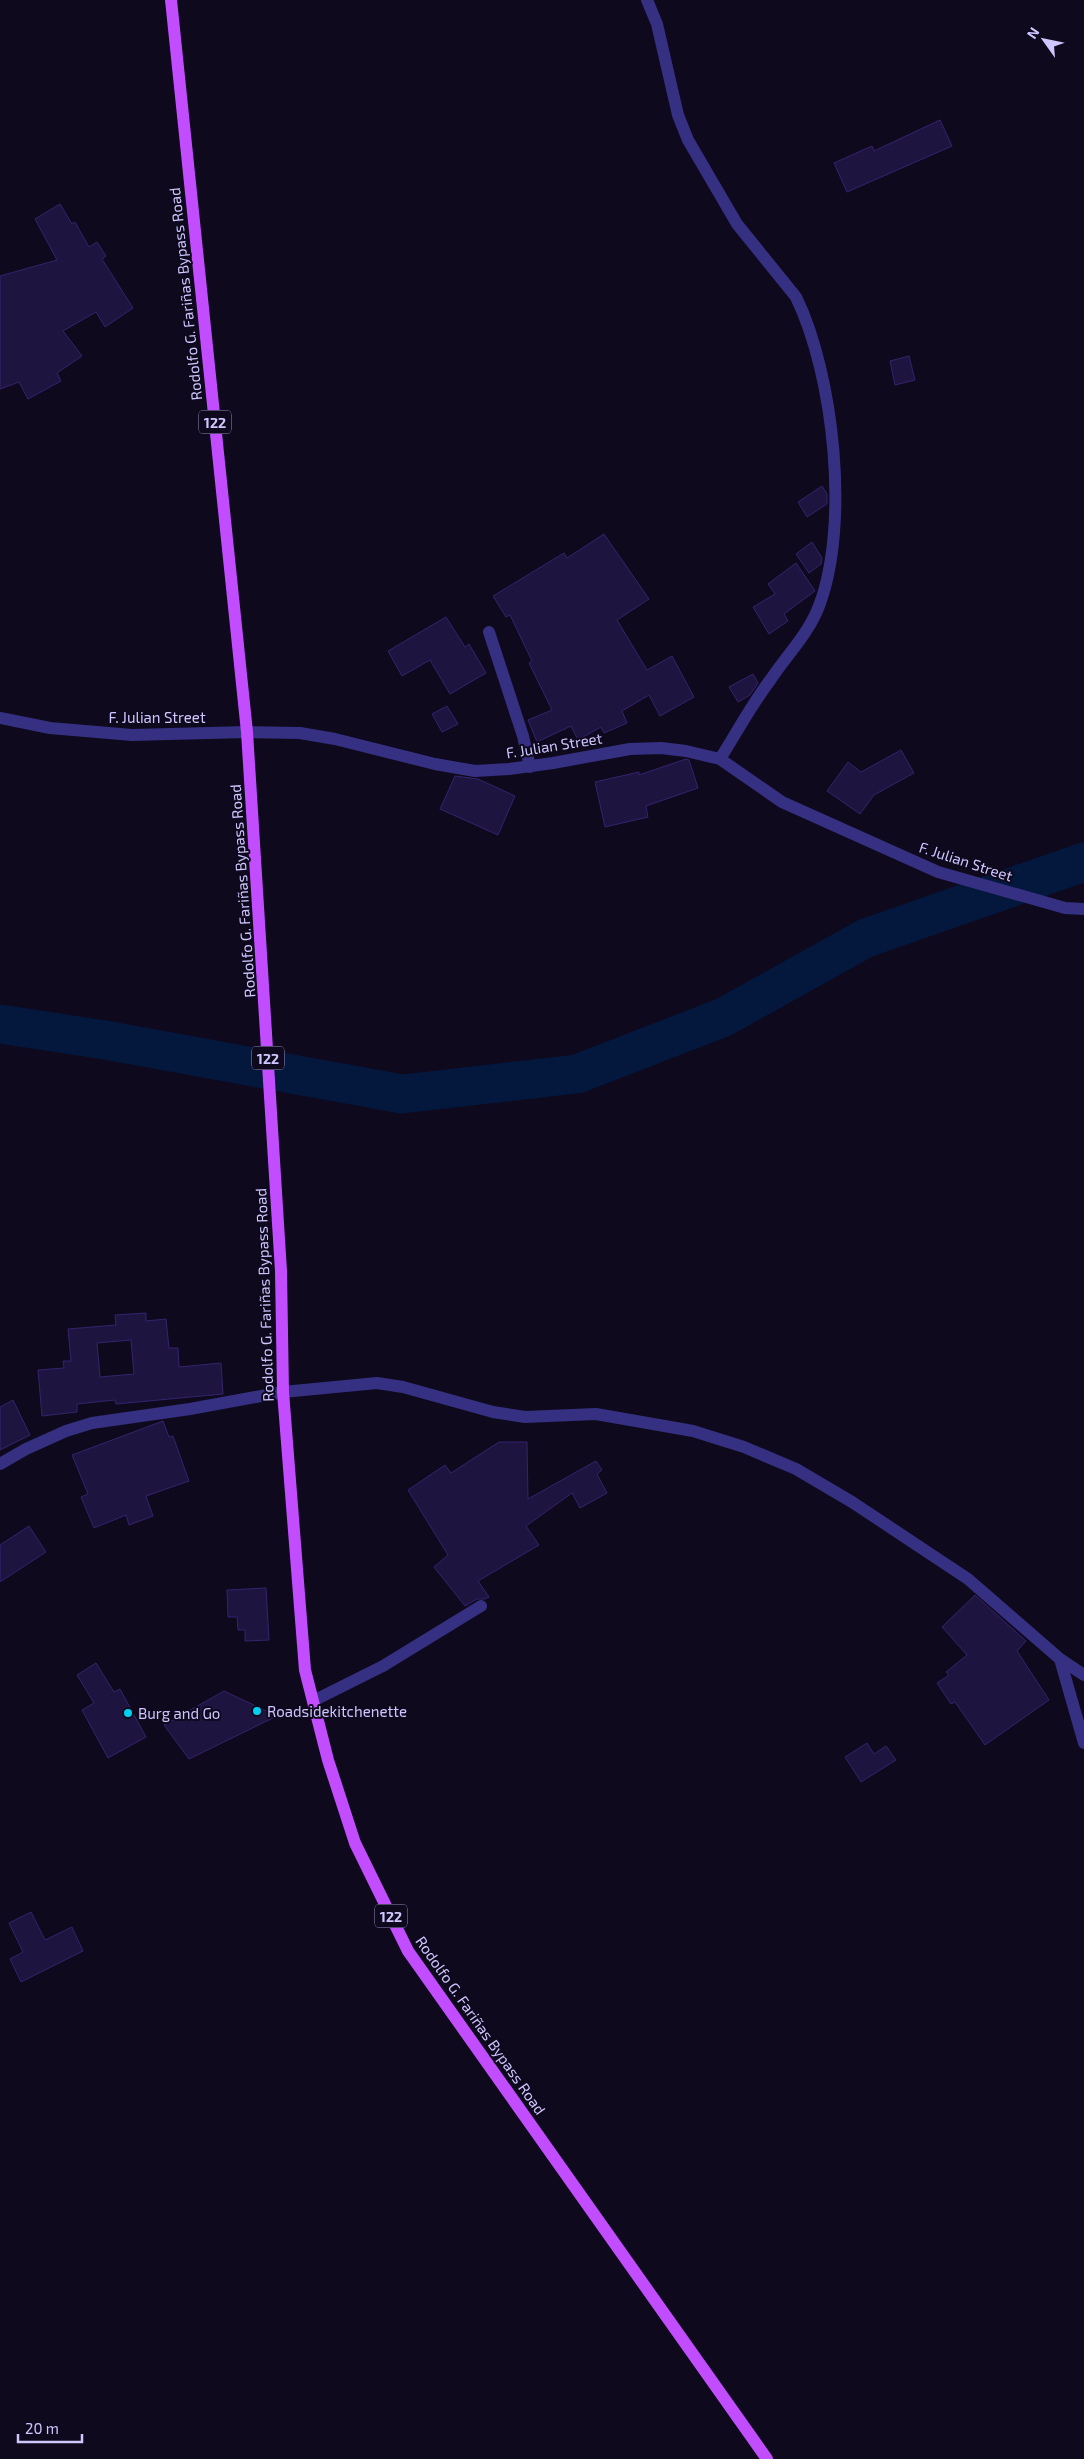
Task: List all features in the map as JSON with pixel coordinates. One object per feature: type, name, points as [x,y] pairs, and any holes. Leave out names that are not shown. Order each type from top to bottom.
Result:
[{"type":"main road","name":"Rodolfo G. Fariñas Bypass Road","points":[[171,0],[248,732],[281,1271],[283,1392],[305,1670],[328,1760],[355,1842],[408,1951],[767,2459]]},
{"type":"street","points":[[647,0],[657,24],[678,114],[688,140],[737,224],[796,297],[811,332],[824,390],[836,469],[836,519],[825,585],[819,607],[808,628],[769,681],[720,759]]},
{"type":"street","points":[[489,632],[523,736],[530,766]]},
{"type":"street","name":"F. Julian Street","points":[[0,718],[50,728],[132,736],[248,732],[300,733],[435,764],[475,771],[530,766],[630,749],[661,748],[686,751],[720,759],[782,802],[938,872],[1065,908],[1084,909]]},
{"type":"street","points":[[0,1464],[26,1449],[66,1431],[92,1423],[190,1409],[283,1392],[377,1383],[403,1387],[493,1412],[525,1417],[596,1414],[693,1431],[744,1446],[796,1469],[828,1488],[968,1579],[1060,1658],[1084,1674]]},
{"type":"street","points":[[313,1702],[383,1666],[481,1606]]},
{"type":"street","points":[[1060,1658],[1084,1743]]},
{"type":"building","points":[[940,120],[952,146],[847,192],[834,163],[872,146],[874,151]]},
{"type":"building","points":[[60,204],[72,224],[75,222],[89,247],[97,242],[106,256],[102,259],[133,308],[105,327],[96,312],[63,331],[82,356],[57,373],[61,381],[28,399],[19,382],[0,389],[0,276],[57,260],[35,219]]},
{"type":"building","points":[[909,356],[915,380],[895,385],[890,361]]},
{"type":"building","points":[[822,486],[827,494],[827,504],[807,517],[798,502]]},
{"type":"building","points":[[604,534],[649,599],[617,620],[647,670],[672,656],[694,697],[660,716],[649,695],[622,711],[627,723],[604,733],[601,727],[578,740],[571,726],[537,742],[528,720],[552,710],[529,663],[532,661],[510,615],[506,617],[493,596],[564,553],[567,558]]},
{"type":"building","points":[[812,542],[822,558],[821,564],[809,573],[796,554]]},
{"type":"building","points":[[796,563],[815,591],[784,614],[788,621],[769,634],[753,607],[775,594],[768,584]]},
{"type":"building","points":[[446,617],[465,647],[469,644],[486,673],[450,694],[430,660],[402,676],[388,651]]},
{"type":"building","points":[[753,674],[758,683],[750,695],[738,702],[729,687]]},
{"type":"building","points":[[447,706],[458,724],[442,732],[432,714]]},
{"type":"building","points":[[901,750],[914,773],[874,795],[860,814],[827,791],[848,762],[861,772]]},
{"type":"building","points":[[686,759],[689,760],[698,788],[646,806],[648,817],[605,827],[595,782],[639,772],[639,775]]},
{"type":"building","points":[[455,776],[478,779],[515,796],[498,835],[440,809]]},
{"type":"building","points":[[146,1313],[146,1321],[166,1319],[169,1348],[178,1348],[179,1367],[221,1363],[223,1394],[116,1404],[115,1400],[77,1404],[77,1412],[42,1416],[38,1370],[64,1368],[63,1361],[71,1361],[68,1329],[116,1325],[115,1315]],"holes":[[[131,1340],[134,1374],[100,1377],[97,1343]]]},
{"type":"building","points":[[13,1400],[30,1435],[0,1450],[0,1407]]},
{"type":"building","points":[[163,1421],[169,1437],[173,1436],[189,1481],[146,1496],[153,1516],[129,1525],[126,1515],[94,1528],[81,1497],[88,1494],[72,1455]]},
{"type":"building","points":[[499,1442],[527,1442],[528,1499],[596,1461],[602,1470],[597,1474],[607,1493],[580,1508],[572,1493],[526,1526],[539,1545],[478,1581],[489,1597],[477,1599],[465,1606],[434,1567],[448,1555],[408,1490],[445,1465],[451,1473]]},
{"type":"building","points":[[29,1526],[46,1552],[0,1582],[0,1545]]},
{"type":"building","points":[[266,1588],[269,1640],[245,1641],[245,1630],[238,1630],[237,1617],[228,1617],[227,1590]]},
{"type":"building","points":[[975,1595],[1026,1641],[1017,1651],[1049,1700],[985,1745],[955,1702],[951,1704],[937,1683],[949,1675],[946,1672],[967,1655],[942,1627]]},
{"type":"building","points":[[96,1663],[114,1692],[120,1689],[146,1737],[108,1758],[82,1710],[94,1703],[77,1675]]},
{"type":"building","points":[[224,1691],[277,1716],[189,1759],[164,1725]]},
{"type":"building","points":[[867,1743],[874,1754],[886,1746],[896,1760],[861,1782],[845,1757]]},
{"type":"building","points":[[31,1912],[45,1940],[72,1927],[83,1951],[21,1982],[10,1959],[23,1952],[9,1923]]},
{"type":"waterway","points":[[0,1024],[105,1040],[402,1094],[577,1074],[724,1017],[866,938],[1084,862]]},
{"type":"place","name":"Roadsidekitchenette","points":[[257,1711]]},
{"type":"place","name":"Burg and Go","points":[[128,1713]]}]
